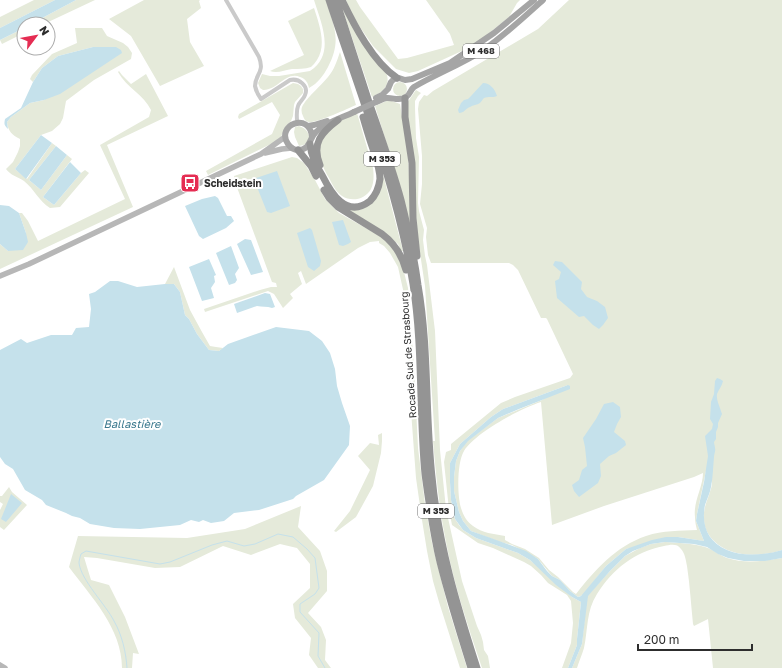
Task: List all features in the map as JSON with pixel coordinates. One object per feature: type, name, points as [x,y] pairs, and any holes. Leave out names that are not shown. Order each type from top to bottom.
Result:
[{"type":"highway","name":"Rocade Sud de Strasbourg","points":[[329,0],[392,192],[407,253],[415,306],[420,360],[425,472],[434,536],[442,569],[471,668]]},
{"type":"highway","name":"Rocade Sud de Strasbourg","points":[[336,0],[400,199],[410,236],[419,286],[425,349],[429,450],[434,502],[446,562],[461,619],[477,668]]},
{"type":"highway","points":[[342,0],[354,25],[370,50],[388,71],[397,78]]},
{"type":"highway","points":[[311,140],[311,153],[314,161],[330,191],[337,199],[349,206],[357,206],[366,203],[372,198],[378,189],[380,175],[340,43],[334,16]]},
{"type":"highway","points":[[405,98],[405,116],[412,163],[413,218],[419,286]]},
{"type":"highway","points":[[338,120],[325,130],[319,139],[317,150],[319,162],[335,193],[345,201],[359,202],[371,194],[376,178],[374,162],[366,136],[362,114]]},
{"type":"highway","points":[[295,149],[311,166],[329,198],[334,203],[348,214],[389,239],[405,264],[415,306]]},
{"type":"main road","name":"M 468","points":[[405,80],[412,79],[450,63],[494,33],[534,0]]},
{"type":"main road","name":"M 468","points":[[410,90],[482,51],[499,39],[543,0]]},
{"type":"main road","points":[[308,126],[322,123],[375,100],[388,89],[391,82],[397,78],[401,78],[408,82],[410,90],[408,96],[405,98],[386,98],[375,100]]},
{"type":"main road","points":[[388,89],[393,98]]},
{"type":"main road","points":[[261,154],[282,149],[305,148],[317,131],[354,110]]},
{"type":"main road","points":[[295,149],[287,143],[285,137],[288,127],[292,124],[297,122],[308,126],[312,131],[311,140]]},
{"type":"main road","points":[[0,276],[29,264],[261,154],[285,137]]},
{"type":"main road","points":[[0,665],[5,668]]},
{"type":"street","points":[[226,0],[260,57],[261,67],[255,87],[261,99],[290,80],[294,79],[301,82],[306,88],[305,96],[298,107],[297,122]]},
{"type":"green space","points":[[34,0],[55,0],[24,16],[16,16],[16,20],[0,28],[0,17]]},
{"type":"green space","points":[[76,0],[95,0],[56,18],[56,16],[46,16]]},
{"type":"green space","points":[[144,0],[200,0],[201,8],[187,19],[190,42],[204,66],[160,86],[131,36],[109,19]]},
{"type":"green space","points":[[314,0],[326,0],[334,26],[336,41],[335,49],[328,67],[320,79],[309,88],[305,80],[295,76],[286,79],[273,88],[263,90],[260,88],[258,83],[262,74],[279,76],[310,71],[318,64],[323,56],[325,47],[323,28]]},
{"type":"green space","points":[[346,0],[356,0],[398,59],[407,58],[454,45],[450,34],[426,0],[520,0],[509,17],[483,38],[464,50],[418,71],[409,73],[396,69],[373,46],[353,17]]},
{"type":"green space","points":[[569,0],[782,0],[782,550],[756,555],[737,553],[721,547],[714,541],[707,531],[704,522],[704,510],[712,483],[706,471],[696,521],[704,541],[678,537],[626,549],[606,566],[583,595],[578,597],[560,580],[552,576],[538,559],[512,545],[471,531],[463,521],[459,512],[454,491],[456,461],[460,451],[467,441],[498,418],[542,400],[568,385],[503,409],[491,417],[460,444],[450,463],[451,500],[455,519],[463,530],[476,538],[518,553],[530,560],[572,597],[581,602],[577,645],[568,668],[562,668],[571,643],[573,623],[571,601],[567,595],[548,583],[531,566],[493,548],[478,543],[452,525],[444,462],[446,452],[451,450],[451,444],[501,403],[570,378],[573,374],[547,319],[541,318],[518,270],[513,265],[509,263],[431,263],[428,255],[426,237],[427,228],[420,204],[422,156],[418,109],[419,102],[424,95],[427,96],[538,29]],"holes":[[[541,402],[552,525],[604,506],[703,473],[695,506],[695,522],[697,530],[659,533],[635,540],[616,552],[607,560],[576,594],[549,570],[539,558],[525,549],[505,540],[505,536],[484,532],[477,528],[467,520],[462,511],[458,479],[460,463],[464,451],[488,429],[511,415],[532,405]]]},
{"type":"green space","points":[[340,2],[372,55],[387,75],[388,79],[384,89],[372,97]]},
{"type":"green space","points":[[314,8],[320,27],[322,41],[320,54],[316,61],[309,68],[278,72],[270,71],[304,55],[288,21]]},
{"type":"green space","points":[[75,28],[102,28],[107,36],[123,43],[132,53],[131,59],[94,80],[66,101],[63,118],[60,124],[52,131],[41,135],[15,169],[27,179],[52,143],[56,146],[29,180],[41,190],[67,155],[72,159],[43,197],[54,205],[81,173],[85,170],[89,173],[60,207],[50,208],[24,181],[6,169],[13,162],[20,146],[20,139],[11,132],[8,128],[7,122],[11,117],[30,103],[44,100],[107,47],[93,47],[58,56],[42,68],[33,82],[30,79],[50,56],[56,56],[56,52],[77,43]]},
{"type":"green space","points":[[16,32],[16,37],[2,44],[0,40]]},
{"type":"green space","points":[[340,52],[356,105],[313,122],[309,122],[304,118],[302,106],[330,74]]},
{"type":"green space","points":[[119,71],[131,84],[146,74],[168,116],[107,145],[133,207],[0,269],[0,244],[8,251],[26,233],[19,213],[22,213],[28,221],[38,241],[125,199],[100,145],[149,117],[151,110],[144,100],[121,77],[118,72]]},
{"type":"green space","points":[[397,82],[403,82],[407,86],[407,92],[403,96],[397,96],[393,92],[393,86]]},
{"type":"green space","points":[[293,83],[301,86],[303,93],[295,102],[291,121],[285,127],[281,137],[273,143],[208,175],[206,171],[272,134],[280,115],[272,102],[239,119],[239,114]]},
{"type":"green space","points":[[416,90],[421,93],[415,101],[416,138],[419,157],[418,203],[424,230],[423,240],[435,331],[440,450],[446,509],[462,581],[481,635],[484,650],[488,656],[490,668],[482,668],[462,605],[449,558],[440,504],[433,441],[435,441],[425,286],[418,240],[407,119],[407,103]]},
{"type":"green space","points":[[389,100],[400,104],[408,153],[411,224],[409,225],[394,167],[375,106]]},
{"type":"green space","points":[[357,113],[373,168],[374,179],[371,189],[365,196],[358,199],[349,199],[342,196],[334,188],[320,158],[320,149],[327,129],[337,122]]},
{"type":"green space","points":[[299,126],[306,131],[309,140],[304,145],[299,146],[294,132],[295,127]]},
{"type":"green space","points":[[292,157],[297,158],[304,163],[325,199],[339,213],[380,236],[391,246],[402,264],[408,288],[418,448],[425,504],[432,543],[448,607],[467,668],[460,668],[433,581],[427,551],[416,478],[404,294],[398,267],[390,253],[379,243],[379,241],[370,242],[358,248],[306,284],[301,271],[298,273],[302,284],[290,294],[293,298],[283,308],[274,294],[268,291],[205,312],[204,309],[260,290],[277,287],[276,283],[272,282],[234,176]]},
{"type":"green space","points":[[382,172],[403,251],[401,251],[398,244],[381,230],[344,207],[367,205]]},
{"type":"green space","points":[[174,267],[190,310],[210,346],[223,348],[219,351],[209,350],[185,315],[180,292],[174,284],[165,284]]},
{"type":"green space","points":[[382,433],[381,453],[373,486],[356,517],[336,532],[334,531],[350,511],[370,470],[358,456],[370,443],[379,445],[378,435]]},
{"type":"green space","points":[[9,487],[12,492],[27,505],[4,530],[0,527],[0,510],[3,504],[0,502],[0,496],[2,496]]},
{"type":"green space","points":[[301,506],[298,527],[320,551],[327,571],[327,591],[308,613],[321,627],[326,640],[325,660],[331,668],[318,668],[309,655],[311,638],[295,618],[293,604],[310,588],[310,564],[297,548],[280,544],[251,555],[223,546],[180,567],[155,568],[84,557],[91,580],[109,585],[125,617],[139,654],[133,653],[132,668],[122,668],[121,653],[111,626],[104,614],[69,567],[78,536],[187,538],[245,529]]},
{"type":"green space","points":[[665,542],[685,543],[700,546],[711,549],[727,558],[741,561],[761,561],[782,558],[782,668],[713,668],[708,619],[694,626],[693,624],[686,559],[681,549],[678,546],[673,545],[653,549],[634,557],[617,569],[603,585],[593,600],[584,648],[577,668],[572,668],[582,644],[587,596],[625,556],[651,544]]},
{"type":"water","points":[[55,0],[76,0],[46,16],[24,16]]},
{"type":"water","points":[[16,20],[16,32],[0,40],[0,28]]},
{"type":"water","points":[[93,47],[116,47],[121,50],[122,53],[60,94],[30,103],[11,117],[7,122],[8,129],[7,128],[5,119],[21,108],[33,82],[42,68],[58,56]]},
{"type":"water","points":[[483,83],[492,87],[497,96],[484,98],[480,103],[459,113],[458,110],[461,103],[468,99]]},
{"type":"water","points":[[41,135],[52,143],[26,179],[15,169]]},
{"type":"water","points":[[56,146],[67,155],[41,190],[29,180]]},
{"type":"water","points":[[70,162],[81,173],[54,205],[43,197]]},
{"type":"water","points":[[277,171],[290,206],[271,213],[267,212],[255,182],[256,178]]},
{"type":"water","points":[[215,196],[218,198],[227,216],[231,216],[234,221],[226,228],[203,239],[199,236],[185,206],[202,199]]},
{"type":"water","points":[[0,205],[9,206],[19,213],[28,242],[23,250],[8,251],[0,244]]},
{"type":"water","points":[[343,220],[351,242],[343,246],[339,245],[332,222]]},
{"type":"water","points":[[310,228],[312,230],[321,261],[320,266],[314,271],[308,267],[297,233]]},
{"type":"water","points":[[245,239],[251,240],[263,272],[251,275],[237,244]]},
{"type":"water","points":[[231,246],[239,268],[235,274],[237,280],[235,283],[229,285],[216,253]]},
{"type":"water","points":[[209,259],[216,275],[214,276],[215,282],[211,288],[214,298],[202,301],[189,267]]},
{"type":"water","points":[[555,261],[562,262],[582,282],[581,289],[587,297],[597,301],[605,307],[608,318],[599,329],[584,316],[579,317],[557,298],[555,281],[559,279],[561,272],[553,265]]},
{"type":"water","name":"Ballastière","points":[[110,281],[118,281],[137,287],[174,284],[180,292],[185,315],[209,350],[219,351],[228,344],[276,327],[309,331],[322,341],[330,353],[335,369],[337,386],[350,426],[349,445],[324,480],[293,499],[259,510],[234,513],[224,521],[211,523],[203,520],[199,522],[191,520],[180,525],[140,529],[114,528],[90,524],[80,518],[46,505],[42,500],[25,490],[13,469],[5,464],[0,457],[0,350],[21,339],[27,343],[51,335],[72,335],[76,328],[89,327],[91,309],[89,294],[95,292]]},
{"type":"water","points":[[265,293],[270,294],[275,307],[257,306],[237,313],[234,304]]},
{"type":"water","points":[[717,378],[723,381],[717,394],[722,414],[718,423],[716,439],[714,442],[715,450],[712,483],[705,505],[704,520],[707,532],[715,543],[727,550],[740,554],[754,554],[782,550],[782,558],[765,561],[744,561],[728,558],[707,547],[694,544],[665,542],[651,544],[633,551],[625,556],[610,571],[588,596],[582,644],[572,668],[568,668],[577,645],[581,602],[556,585],[530,560],[518,553],[476,538],[463,530],[455,519],[451,500],[450,463],[460,444],[491,417],[503,409],[568,385],[570,386],[570,389],[498,418],[468,441],[460,451],[456,461],[454,491],[459,512],[463,521],[471,531],[526,551],[538,559],[552,576],[560,580],[578,597],[581,596],[606,566],[626,549],[666,537],[678,537],[704,541],[696,521],[708,456],[705,436],[712,429],[713,424],[710,419],[711,402],[714,394],[715,381]]},
{"type":"water","points":[[613,402],[620,407],[621,417],[614,432],[625,441],[626,445],[600,464],[601,476],[598,483],[579,497],[574,491],[572,485],[579,480],[582,470],[587,466],[583,438],[604,404]]},
{"type":"water","points":[[11,494],[22,503],[6,522],[1,519]]},
{"type":"waterway","points":[[127,668],[125,650],[117,626],[84,577],[79,563],[81,554],[86,551],[160,564],[170,562],[212,545],[227,541],[244,546],[255,544],[278,534],[293,537],[315,558],[319,588],[315,594],[300,604],[300,612],[319,633],[318,656],[325,668]]},
{"type":"place","name":"Scheidstein","points":[[190,183]]}]
